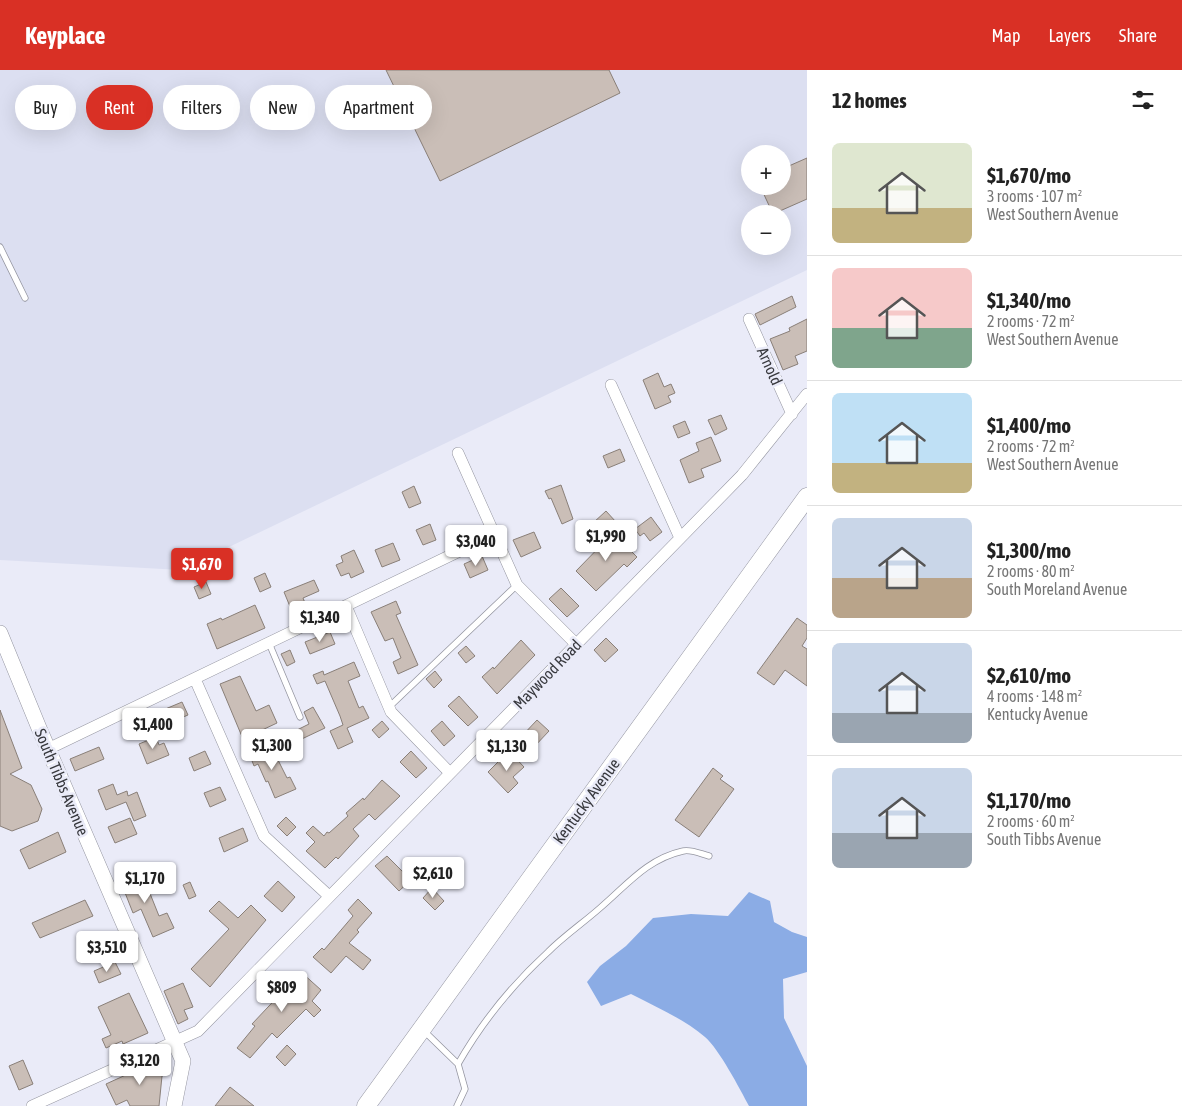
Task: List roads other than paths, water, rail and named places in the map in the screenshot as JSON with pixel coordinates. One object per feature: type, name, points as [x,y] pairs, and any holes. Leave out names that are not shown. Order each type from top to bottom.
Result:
[{"type":"main road","name":"Kentucky Avenue","points":[[366,1106],[807,497]]},
{"type":"main road","name":"South Tibbs Avenue","points":[[0,633],[174,1041]]},
{"type":"main road","points":[[174,1041],[182,1061],[174,1106]]},
{"type":"street","name":"Arnold","points":[[749,319],[792,414]]},
{"type":"street","points":[[611,385],[680,538]]},
{"type":"street","name":"Maywood Road","points":[[32,1106],[198,1031],[742,475],[807,394]]},
{"type":"street","points":[[458,453],[517,585],[576,644]]},
{"type":"street","points":[[48,749],[495,534]]},
{"type":"street","points":[[346,606],[391,712],[450,773]]},
{"type":"street","points":[[195,679],[264,836],[329,896]]},
{"type":"lane","points":[[0,247],[25,298]]},
{"type":"lane","points":[[389,707],[517,585]]},
{"type":"lane","points":[[269,643],[300,717]]},
{"type":"lane","points":[[458,1064],[480,1027],[508,994],[548,951],[597,911],[626,882],[648,865],[666,856],[686,850],[709,856]]},
{"type":"lane","points":[[421,1029],[458,1064],[465,1089],[457,1106]]},
{"type":"water","points":[[749,892],[770,901],[774,922],[792,932],[807,937],[807,972],[783,979],[784,1018],[807,1066],[807,1106],[749,1106],[717,1050],[705,1037],[670,1014],[631,994],[601,1006],[587,982],[600,966],[626,946],[653,918],[691,914],[728,916]]}]
